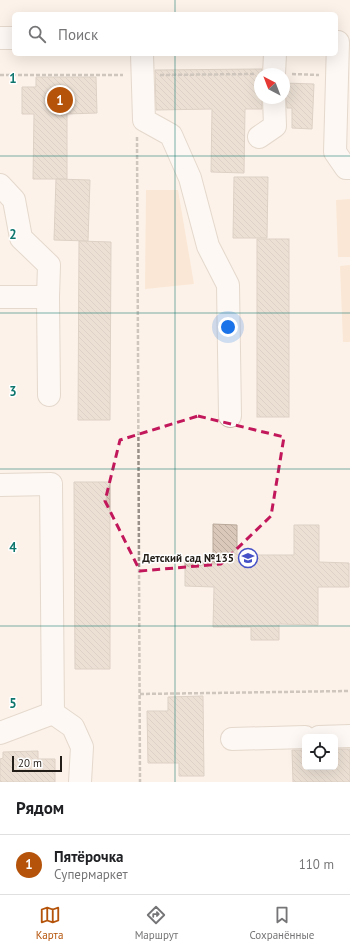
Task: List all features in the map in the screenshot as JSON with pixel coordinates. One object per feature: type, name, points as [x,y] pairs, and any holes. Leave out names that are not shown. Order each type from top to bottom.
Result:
[{"type":"street","points":[[0,38],[12,38]]},
{"type":"street","points":[[341,43],[335,152],[346,168],[350,168]]},
{"type":"street","points":[[142,56],[144,120],[171,135],[190,178],[208,246],[228,285],[230,416]]},
{"type":"street","points":[[274,56],[274,68]]},
{"type":"street","points":[[259,137],[275,126],[274,104]]},
{"type":"street","points":[[0,185],[14,200],[21,238],[49,264],[48,296],[50,395]]},
{"type":"street","points":[[0,297],[48,296]]},
{"type":"street","points":[[0,485],[51,484],[53,713]]},
{"type":"street","points":[[0,733],[53,713]]},
{"type":"street","points":[[53,713],[73,727],[82,747],[80,782]]},
{"type":"street","points":[[338,736],[350,736]]},
{"type":"street","points":[[232,739],[302,737]]},
{"type":"path","points":[[140,782],[137,134],[144,120]]},
{"type":"path","points":[[140,694],[350,691]]},
{"type":"highlighted area","points":[[198,416],[284,437],[271,516],[221,564],[140,571],[105,501],[120,440]]},
{"type":"shaded area","points":[[146,190],[178,190],[194,284],[145,289]]},
{"type":"shaded area","points":[[350,199],[350,257],[338,257],[336,200]]},
{"type":"shaded area","points":[[350,265],[350,342],[343,342],[340,266]]},
{"type":"building","points":[[254,69],[254,104],[262,104],[262,109],[245,109],[244,173],[211,172],[212,109],[156,110],[155,70]]},
{"type":"building","points":[[36,77],[96,77],[97,113],[67,114],[67,179],[33,179],[34,114],[22,114],[22,87],[36,87]]},
{"type":"building","points":[[290,83],[314,84],[312,129],[292,128],[292,108],[287,108],[287,104],[290,104]]},
{"type":"building","points":[[234,177],[268,177],[267,238],[233,238]]},
{"type":"building","points":[[56,179],[90,180],[88,241],[54,240]]},
{"type":"building","points":[[257,239],[289,239],[289,417],[257,417]]},
{"type":"building","points":[[79,241],[111,242],[110,420],[78,420]]},
{"type":"building","points":[[74,482],[110,482],[110,669],[75,669]]},
{"type":"building","points":[[213,524],[237,525],[237,555],[294,555],[294,525],[319,525],[319,562],[349,563],[349,587],[318,587],[318,625],[279,624],[279,640],[251,640],[251,627],[213,627],[214,587],[185,586],[185,561],[213,561]]},
{"type":"building","points":[[203,696],[204,776],[179,776],[179,763],[148,763],[147,711],[168,711],[168,697]]},
{"type":"building","points":[[338,749],[350,749],[350,782],[293,782],[292,750],[302,750],[302,770],[338,770]]},
{"type":"building","points":[[38,751],[38,759],[55,759],[55,782],[0,782],[0,759],[3,758],[3,752]]},
{"type":"place","name":"Пятёрочка","points":[[60,100]]},
{"type":"place","name":"Детский сад №135","points":[[248,558]]}]
